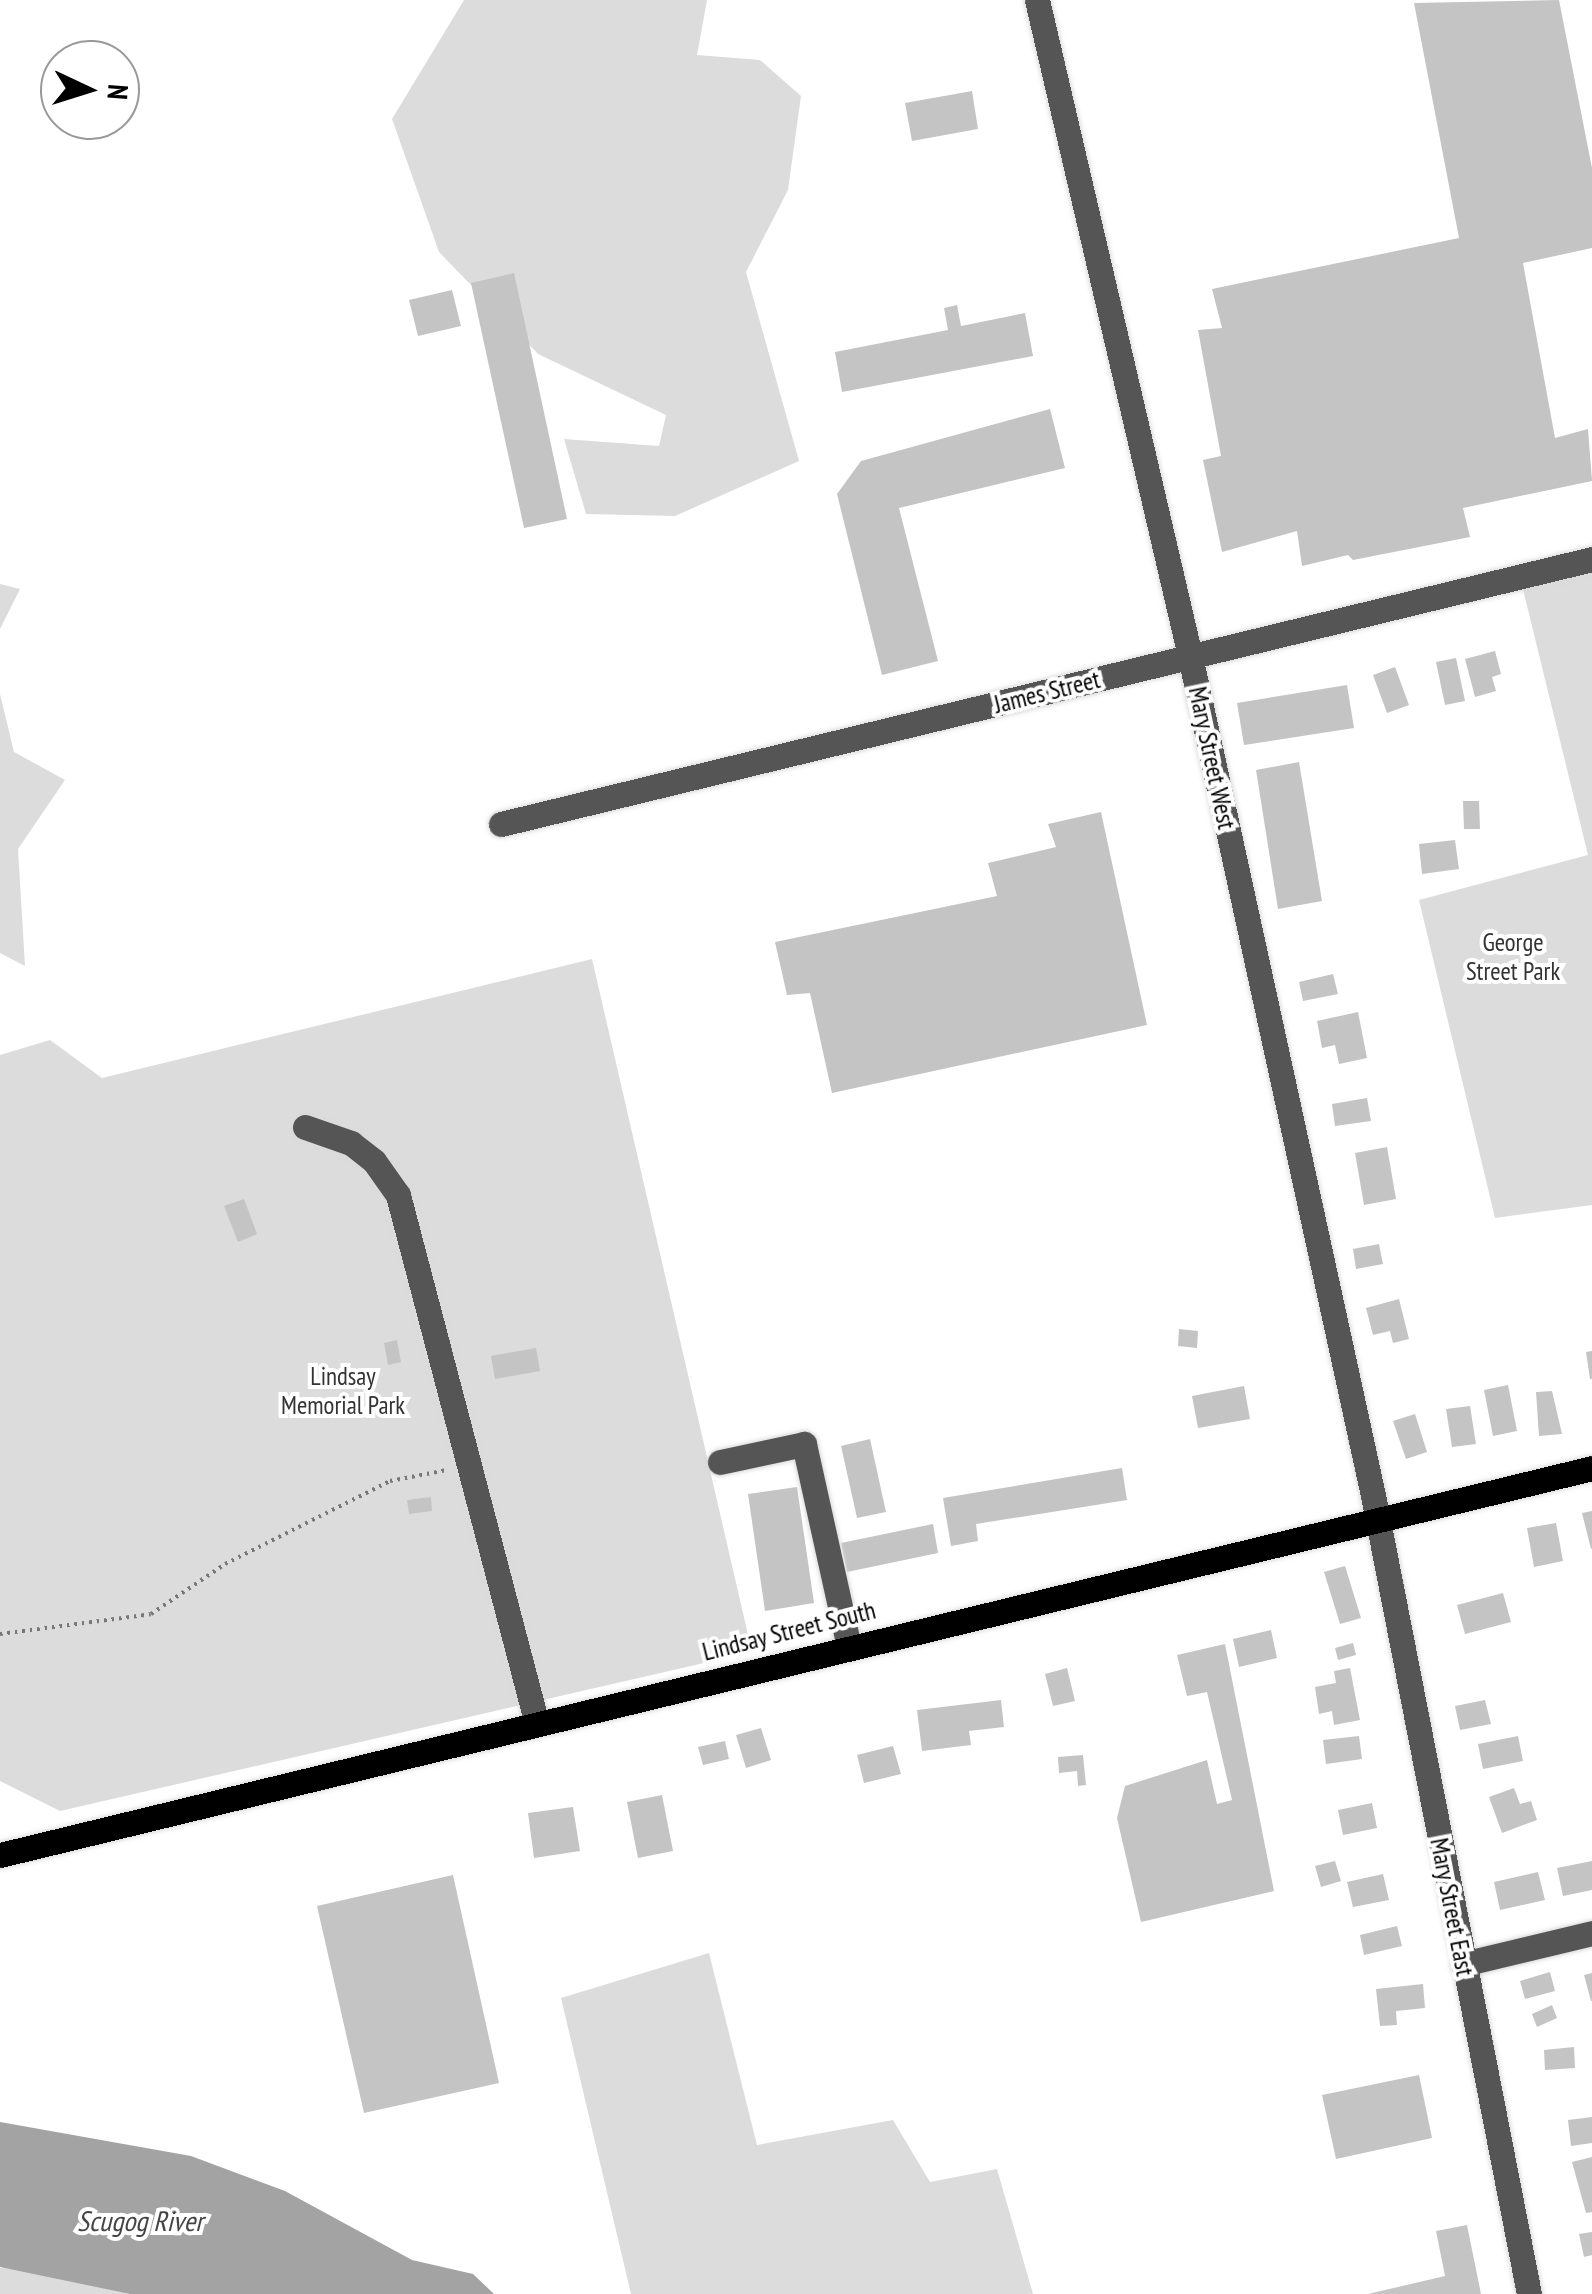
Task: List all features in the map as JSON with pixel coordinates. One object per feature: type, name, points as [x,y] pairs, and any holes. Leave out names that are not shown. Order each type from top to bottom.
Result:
[{"type":"main road","name":"Lindsay Street South","points":[[0,1855],[1592,1468]]},
{"type":"street","name":"Mary Street West","points":[[1037,0],[1190,656],[1378,1519]]},
{"type":"street","name":"James Street","points":[[501,824],[1592,559]]},
{"type":"street","points":[[305,1126],[351,1143],[374,1161],[398,1196],[536,1724]]},
{"type":"street","points":[[720,1462],[804,1444],[849,1648]]},
{"type":"street","name":"Mary Street East","points":[[1378,1519],[1529,2294]]},
{"type":"street","points":[[1463,1964],[1592,1932]]},
{"type":"path","points":[[0,1634],[151,1614],[225,1564],[390,1481],[469,1465]]},
{"type":"green space","points":[[464,0],[707,0],[697,55],[760,60],[801,96],[788,190],[746,272],[799,461],[675,516],[586,514],[564,439],[659,446],[666,415],[538,354],[439,252],[392,119]]},
{"type":"green space","name":"George Street Park","points":[[1592,557],[1592,1205],[1495,1218],[1419,900],[1588,855],[1519,573]]},
{"type":"green space","points":[[0,584],[20,589],[0,629]]},
{"type":"green space","points":[[0,694],[14,752],[65,780],[18,849],[25,966],[0,953]]},
{"type":"green space","name":"Lindsay Memorial Park","points":[[592,959],[752,1652],[60,1811],[0,1781],[0,1055],[50,1040],[102,1078]]},
{"type":"green space","points":[[709,1953],[757,2145],[893,2120],[930,2182],[997,2169],[1033,2294],[631,2294],[561,1998]]},
{"type":"green space","points":[[0,2268],[22,2269],[130,2294],[0,2294]]},
{"type":"water","name":"Scugog River","points":[[0,2122],[191,2156],[285,2191],[412,2260],[473,2274],[494,2294],[130,2294],[0,2267]]},
{"type":"building","points":[[1559,0],[1592,168],[1592,248],[1523,263],[1555,438],[1588,429],[1592,481],[1463,508],[1470,537],[1353,560],[1348,555],[1302,566],[1297,531],[1222,552],[1203,460],[1221,456],[1198,330],[1222,328],[1212,289],[1459,238],[1414,3]]},
{"type":"building","points":[[972,91],[978,129],[912,141],[905,103]]},
{"type":"building","points":[[514,273],[567,519],[524,528],[471,283]]},
{"type":"building","points":[[452,290],[461,326],[418,336],[409,300]]},
{"type":"building","points":[[957,305],[961,326],[1025,313],[1033,356],[842,392],[835,352],[948,330],[944,308]]},
{"type":"building","points":[[1050,409],[1065,468],[899,508],[938,661],[882,675],[837,494],[861,461]]},
{"type":"building","points":[[1495,651],[1501,674],[1492,677],[1496,691],[1475,697],[1465,659]]},
{"type":"building","points":[[1456,658],[1465,701],[1445,705],[1436,662]]},
{"type":"building","points":[[1395,667],[1409,705],[1387,713],[1373,675]]},
{"type":"building","points":[[1347,685],[1354,728],[1244,745],[1237,703]]},
{"type":"building","points":[[1299,762],[1322,901],[1278,909],[1256,770]]},
{"type":"building","points":[[1463,801],[1479,801],[1480,829],[1464,829]]},
{"type":"building","points":[[1101,812],[1147,1025],[832,1093],[810,993],[787,995],[775,942],[997,896],[988,863],[1056,847],[1048,824]]},
{"type":"building","points":[[1455,840],[1459,869],[1422,874],[1419,844]]},
{"type":"building","points":[[1333,974],[1338,994],[1303,1001],[1299,982]]},
{"type":"building","points":[[1358,1012],[1367,1058],[1339,1064],[1335,1045],[1322,1048],[1317,1021]]},
{"type":"building","points":[[1367,1098],[1371,1121],[1335,1126],[1332,1104]]},
{"type":"building","points":[[1387,1147],[1396,1199],[1364,1205],[1355,1153]]},
{"type":"building","points":[[244,1199],[257,1234],[238,1242],[224,1206]]},
{"type":"building","points":[[1379,1244],[1383,1264],[1356,1269],[1353,1249]]},
{"type":"building","points":[[1399,1299],[1409,1339],[1393,1343],[1390,1331],[1373,1335],[1366,1308]]},
{"type":"building","points":[[1179,1329],[1198,1331],[1197,1348],[1178,1346]]},
{"type":"building","points":[[397,1340],[401,1362],[388,1365],[384,1343]]},
{"type":"building","points":[[536,1348],[540,1371],[495,1379],[491,1356]]},
{"type":"building","points":[[1592,1351],[1592,1379],[1590,1379],[1586,1352]]},
{"type":"building","points":[[1508,1385],[1517,1431],[1493,1436],[1484,1390]]},
{"type":"building","points":[[1244,1386],[1250,1419],[1198,1428],[1192,1396]]},
{"type":"building","points":[[1552,1391],[1562,1434],[1539,1436],[1536,1392]]},
{"type":"building","points":[[1470,1406],[1476,1444],[1452,1447],[1446,1409]]},
{"type":"building","points":[[1415,1414],[1427,1452],[1406,1459],[1393,1421]]},
{"type":"building","points":[[870,1439],[886,1512],[857,1518],[841,1446]]},
{"type":"building","points":[[1122,1468],[1127,1500],[976,1524],[978,1541],[951,1546],[943,1498]]},
{"type":"building","points":[[797,1487],[814,1603],[765,1611],[748,1494]]},
{"type":"building","points":[[431,1497],[432,1511],[409,1514],[407,1500]]},
{"type":"building","points":[[1592,1511],[1592,1548],[1591,1549],[1582,1513]]},
{"type":"building","points":[[1556,1523],[1563,1561],[1534,1567],[1527,1528]]},
{"type":"building","points":[[933,1524],[938,1553],[847,1572],[841,1543]]},
{"type":"building","points":[[1345,1566],[1361,1618],[1340,1624],[1324,1572]]},
{"type":"building","points":[[1503,1593],[1511,1622],[1465,1634],[1457,1605]]},
{"type":"building","points":[[1271,1630],[1277,1658],[1239,1667],[1233,1639]]},
{"type":"building","points":[[1353,1643],[1356,1655],[1338,1660],[1335,1648]]},
{"type":"building","points":[[1225,1644],[1274,1891],[1141,1922],[1117,1818],[1125,1786],[1207,1760],[1217,1804],[1232,1800],[1207,1692],[1187,1696],[1177,1655]]},
{"type":"building","points":[[1067,1668],[1075,1701],[1053,1706],[1045,1674]]},
{"type":"building","points":[[1350,1668],[1360,1720],[1334,1725],[1332,1711],[1319,1714],[1315,1687],[1336,1683],[1334,1671]]},
{"type":"building","points":[[1001,1700],[1004,1727],[969,1731],[971,1745],[922,1751],[917,1710]]},
{"type":"building","points":[[1485,1700],[1491,1724],[1460,1730],[1455,1706]]},
{"type":"building","points":[[761,1728],[771,1760],[746,1768],[736,1735]]},
{"type":"building","points":[[1359,1736],[1362,1759],[1326,1764],[1323,1740]]},
{"type":"building","points":[[1518,1736],[1523,1761],[1483,1769],[1478,1744]]},
{"type":"building","points":[[725,1741],[729,1759],[703,1765],[698,1747]]},
{"type":"building","points":[[893,1746],[901,1774],[864,1783],[857,1755]]},
{"type":"building","points":[[1083,1755],[1086,1785],[1078,1786],[1077,1771],[1059,1773],[1058,1757]]},
{"type":"building","points":[[1514,1788],[1520,1804],[1531,1801],[1537,1820],[1502,1833],[1489,1797]]},
{"type":"building","points":[[662,1795],[673,1851],[638,1858],[627,1802]]},
{"type":"building","points":[[1372,1803],[1377,1828],[1343,1835],[1338,1810]]},
{"type":"building","points":[[573,1807],[580,1851],[534,1858],[528,1813]]},
{"type":"building","points":[[1335,1861],[1341,1881],[1321,1887],[1315,1866]]},
{"type":"building","points":[[1592,1861],[1592,1890],[1563,1896],[1557,1868]]},
{"type":"building","points":[[1538,1872],[1545,1900],[1500,1910],[1494,1882]]},
{"type":"building","points":[[1383,1874],[1389,1900],[1353,1907],[1347,1882]]},
{"type":"building","points":[[453,1875],[499,2083],[364,2113],[317,1906]]},
{"type":"building","points":[[1397,1926],[1402,1946],[1364,1955],[1360,1935]]},
{"type":"building","points":[[1550,1972],[1555,1991],[1525,1999],[1520,1981]]},
{"type":"building","points":[[1592,1973],[1592,2001],[1591,2001],[1584,1975]]},
{"type":"building","points":[[1423,1984],[1425,2008],[1396,2011],[1397,2025],[1380,2026],[1376,1989]]},
{"type":"building","points":[[1552,2005],[1557,2018],[1537,2027],[1532,2014]]},
{"type":"building","points":[[1574,2047],[1575,2068],[1545,2070],[1544,2050]]},
{"type":"building","points":[[1419,2075],[1432,2138],[1336,2159],[1322,2095]]},
{"type":"building","points":[[1592,2117],[1592,2143],[1571,2146],[1568,2120]]},
{"type":"building","points":[[1592,2157],[1592,2212],[1586,2213],[1572,2162]]},
{"type":"building","points":[[1467,2225],[1481,2294],[1368,2294],[1445,2276],[1436,2231]]},
{"type":"building","points":[[1592,2232],[1592,2255],[1584,2257],[1579,2234]]}]
